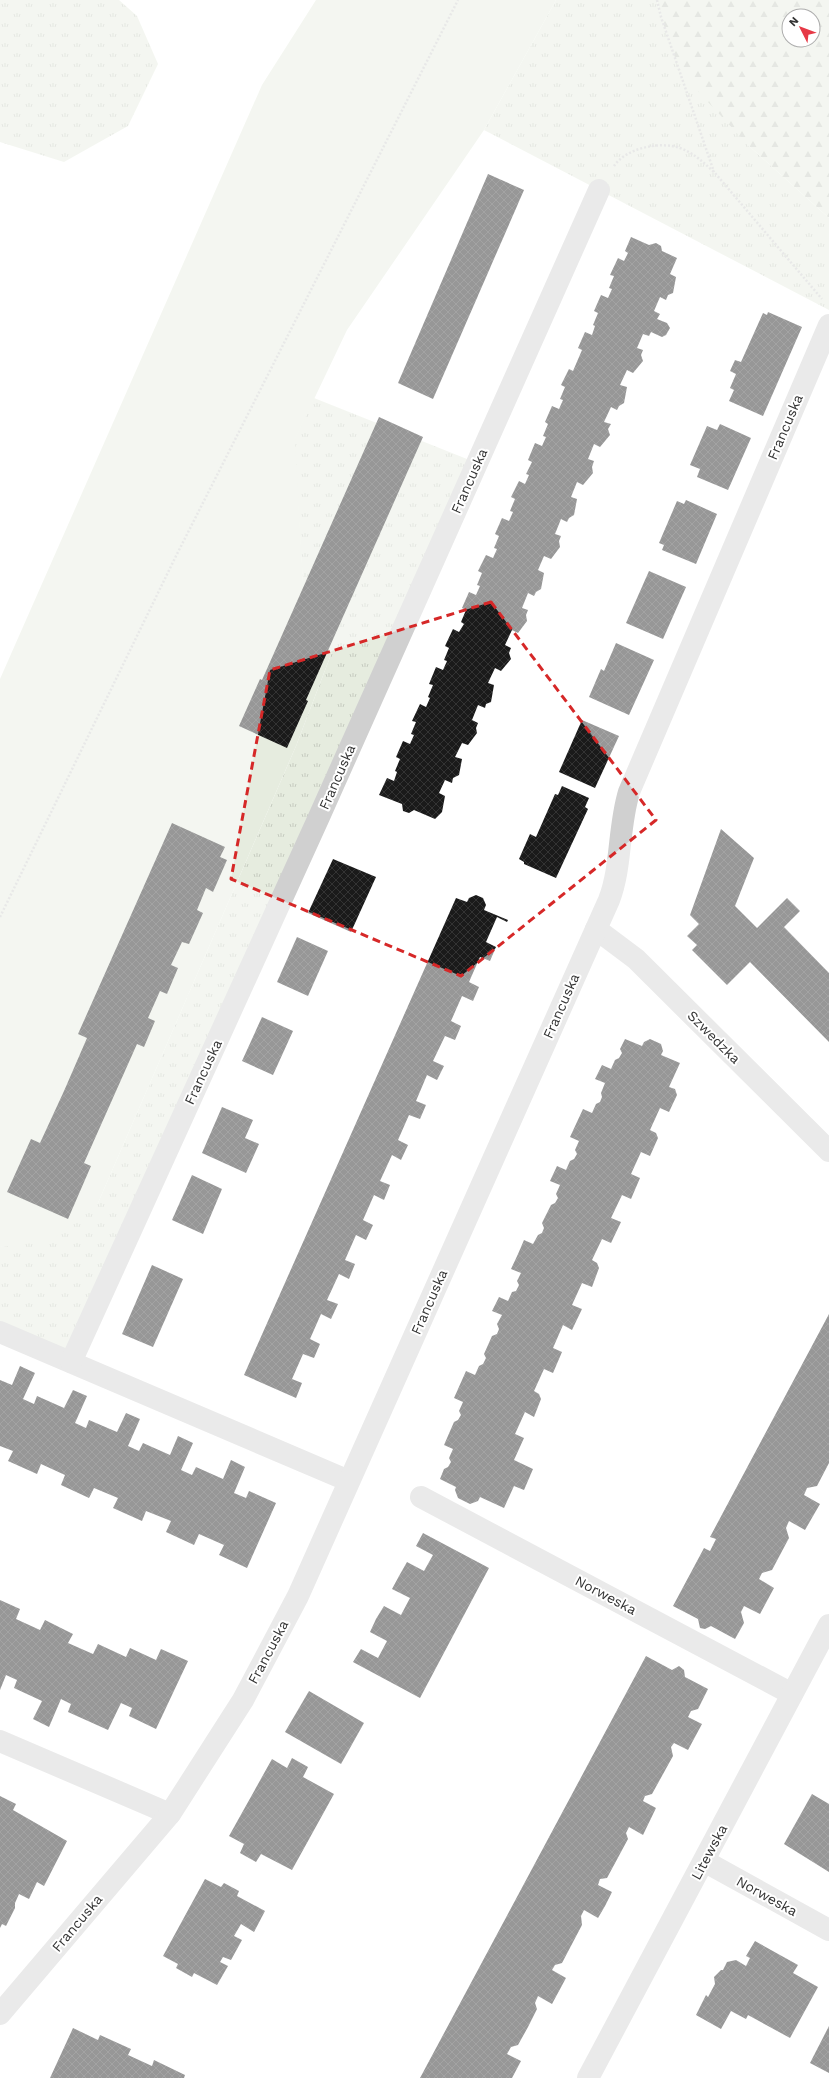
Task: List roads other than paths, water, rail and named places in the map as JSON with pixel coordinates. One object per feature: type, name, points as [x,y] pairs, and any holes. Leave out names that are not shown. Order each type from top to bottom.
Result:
[{"type":"street","name":"Francuska","points":[[71,1362],[319,817],[599,190]]},
{"type":"street","name":"Francuska","points":[[0,2014],[170,1814],[243,1700],[298,1596],[614,886],[622,821],[629,792],[829,325]]},
{"type":"street","name":"Szwedzka","points":[[596,928],[636,959],[829,1151]]},
{"type":"street","points":[[0,1332],[349,1481]]},
{"type":"street","name":"Norweska","points":[[421,1497],[792,1694]]},
{"type":"street","name":"Litewska","points":[[588,2078],[829,1625]]},
{"type":"street","points":[[0,1741],[170,1814]]},
{"type":"street","name":"Norweska","points":[[704,1861],[829,1930]]}]
